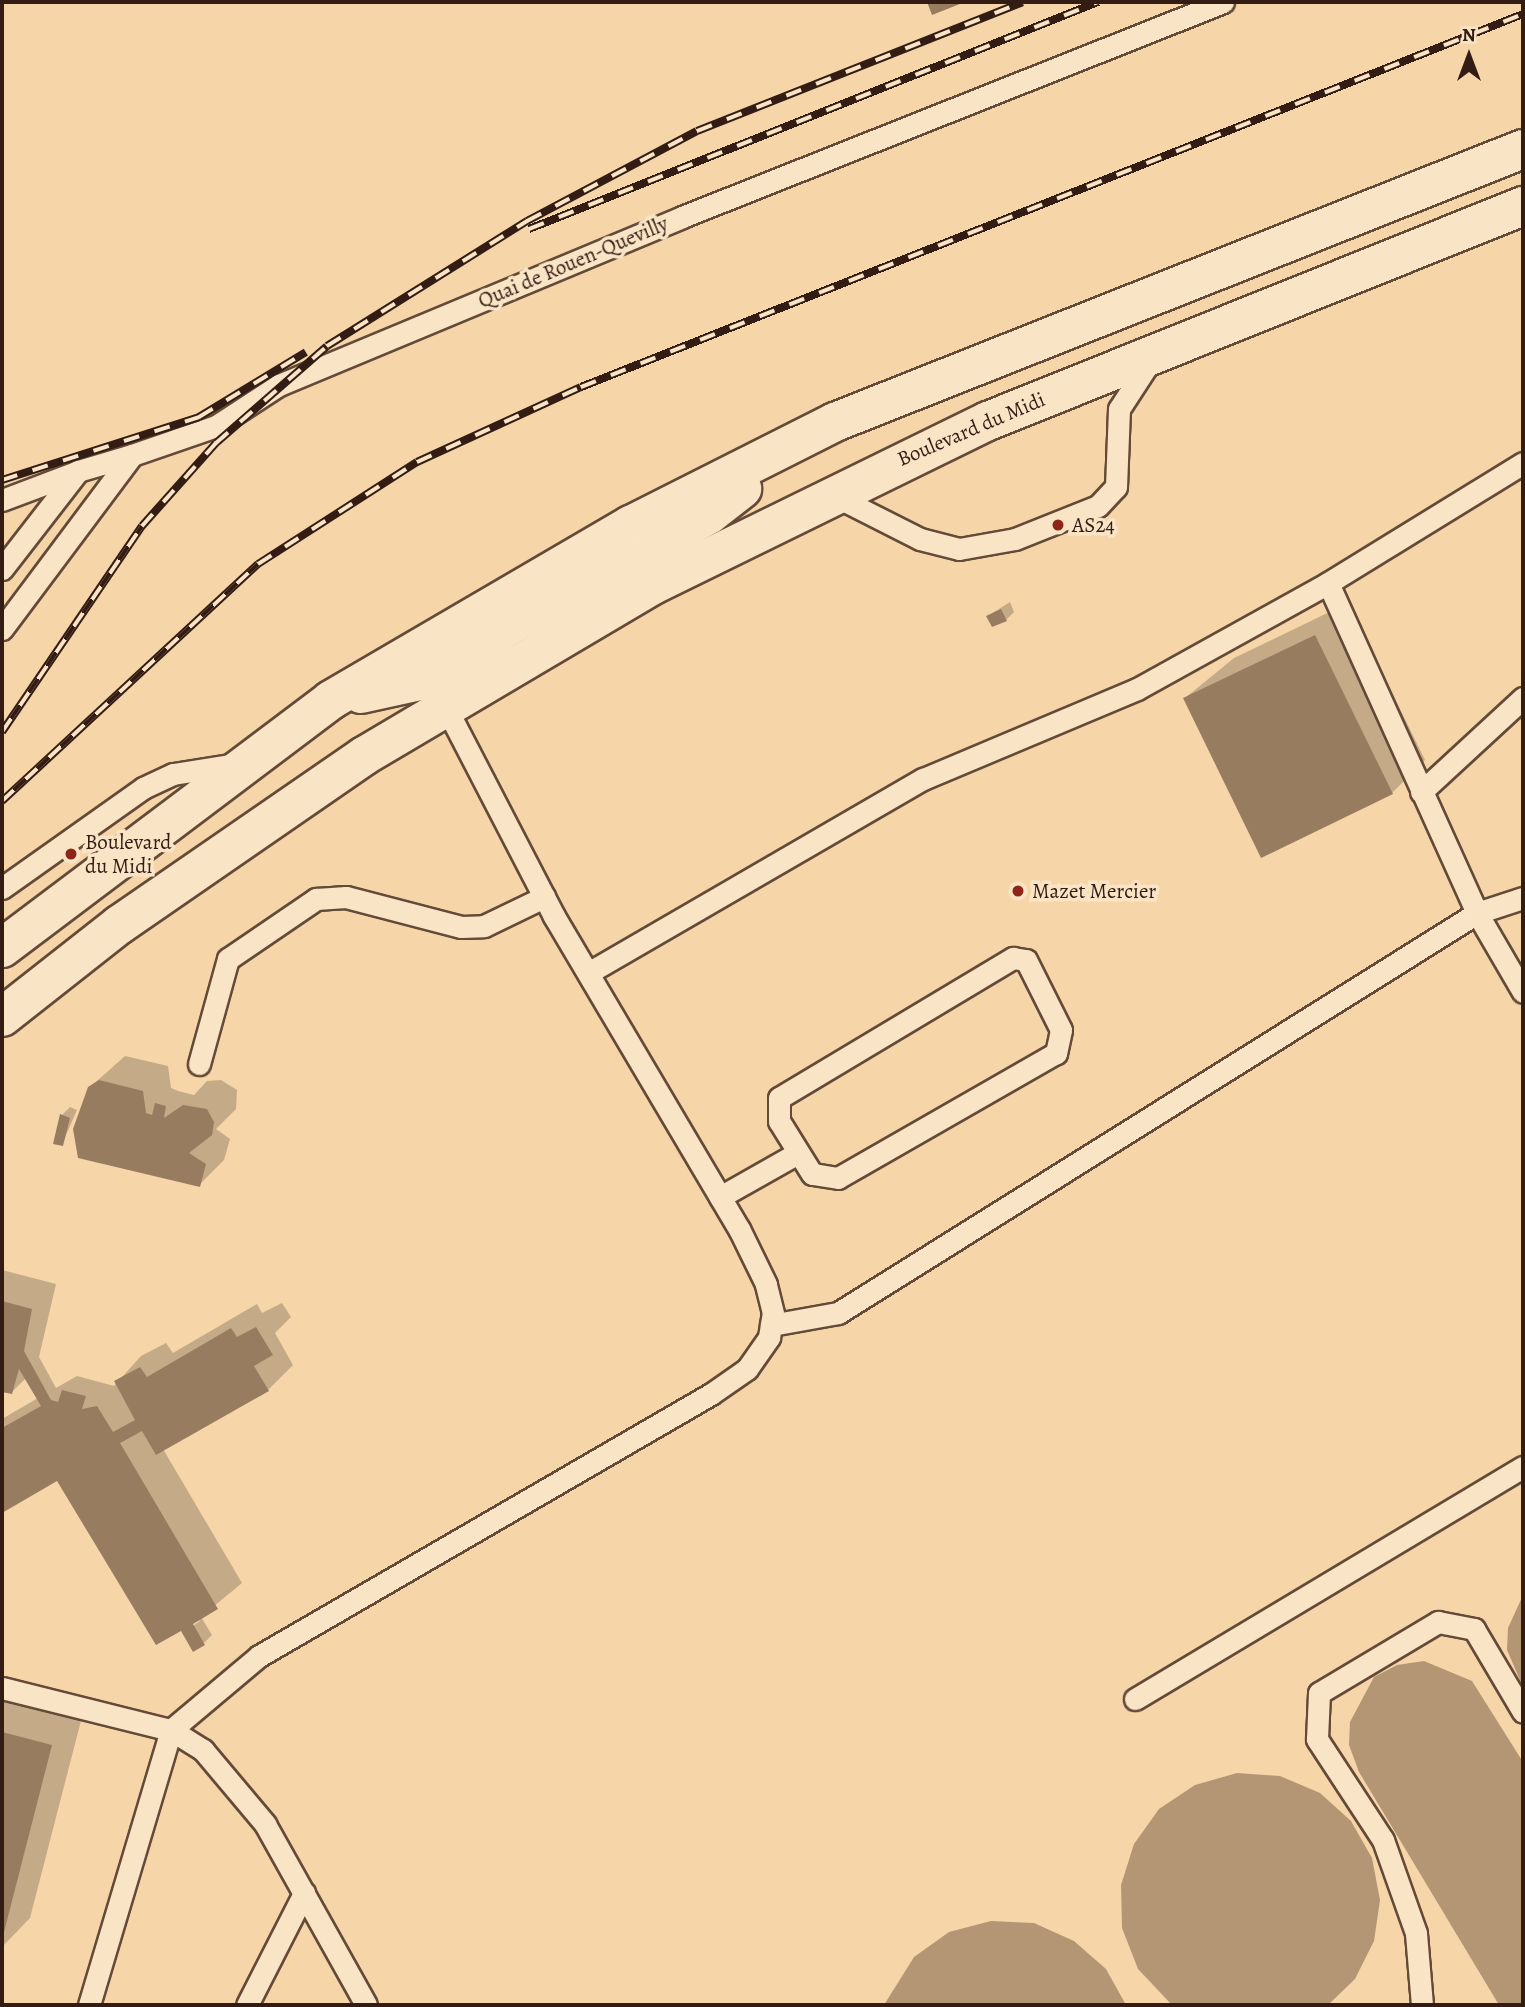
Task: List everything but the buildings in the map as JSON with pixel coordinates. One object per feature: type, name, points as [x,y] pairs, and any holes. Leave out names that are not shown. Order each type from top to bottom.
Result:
[{"type":"main road","name":"Boulevard du Midi","points":[[2,948],[242,764],[331,700],[607,538],[795,441],[1523,149]]},
{"type":"main road","name":"Boulevard du Midi","points":[[331,700],[437,692],[653,585],[829,493],[1156,353],[1523,206]]},
{"type":"main road","name":"Boulevard du Midi","points":[[2,1017],[437,692],[508,627],[710,514],[795,441]]},
{"type":"lane","name":"Quai de Rouen-Quevilly","points":[[2,500],[78,471],[216,426],[279,385],[682,217],[1223,2]]},
{"type":"lane","points":[[829,493],[920,539],[959,548],[1016,539],[1098,506],[1116,487],[1119,409],[1156,353]]},
{"type":"lane","points":[[2,629],[132,455]]},
{"type":"lane","points":[[588,973],[923,779],[1137,689],[1328,583],[1523,463]]},
{"type":"lane","points":[[2,569],[78,471]]},
{"type":"lane","points":[[1328,583],[1477,913],[1523,992]]},
{"type":"lane","points":[[89,2005],[171,1730],[259,1656],[711,1394],[761,1354],[771,1325],[766,1284],[720,1197],[544,897],[437,692]]},
{"type":"lane","points":[[1421,792],[1523,698]]},
{"type":"lane","points":[[2,888],[143,788],[173,774],[242,764]]},
{"type":"lane","points":[[199,1064],[228,959],[316,900],[346,897],[461,927],[484,926],[544,897]]},
{"type":"lane","points":[[771,1325],[838,1313],[1477,913],[1523,898]]},
{"type":"lane","points":[[1013,958],[1026,960],[1061,1030],[1056,1053],[838,1178],[812,1174],[796,1154],[779,1121],[779,1098],[1013,958]]},
{"type":"lane","points":[[720,1197],[796,1154]]},
{"type":"lane","points":[[1135,1699],[1523,1468]]},
{"type":"lane","points":[[1422,2005],[1416,1933],[1383,1840],[1317,1739],[1319,1693],[1438,1622],[1474,1629],[1523,1712]]},
{"type":"lane","points":[[2,1688],[171,1730],[234,1780],[304,1893],[366,2005]]},
{"type":"lane","points":[[247,2005],[304,1893]]},
{"type":"shaded area","points":[[1523,1595],[1523,1687],[1507,1650],[1508,1628]]},
{"type":"shaded area","points":[[1424,1661],[1472,1681],[1523,1762],[1523,2005],[1499,2005],[1359,1772],[1349,1745],[1350,1722],[1374,1677],[1397,1665]]},
{"type":"shaded area","points":[[1237,1773],[1280,1776],[1320,1793],[1351,1821],[1372,1858],[1380,1900],[1374,1941],[1355,1979],[1328,2005],[1172,2005],[1138,1969],[1122,1928],[1121,1885],[1134,1844],[1159,1809],[1195,1785]]},
{"type":"shaded area","points":[[991,1921],[1034,1923],[1074,1941],[1106,1969],[1126,2005],[884,2005],[914,1957],[949,1932]]},
{"type":"railway","points":[[2,732],[142,526],[216,443],[327,346],[527,221],[697,131],[1022,2]]},
{"type":"railway","points":[[529,229],[1098,2]]},
{"type":"railway","points":[[2,801],[258,564],[417,462],[581,387],[1523,14]]},
{"type":"railway","points":[[2,480],[199,417],[306,352]]},
{"type":"place","name":"AS24","points":[[1058,525]]},
{"type":"place","name":"Boulevard du Midi","points":[[71,854]]},
{"type":"place","name":"Mazet Mercier","points":[[1018,891]]}]
